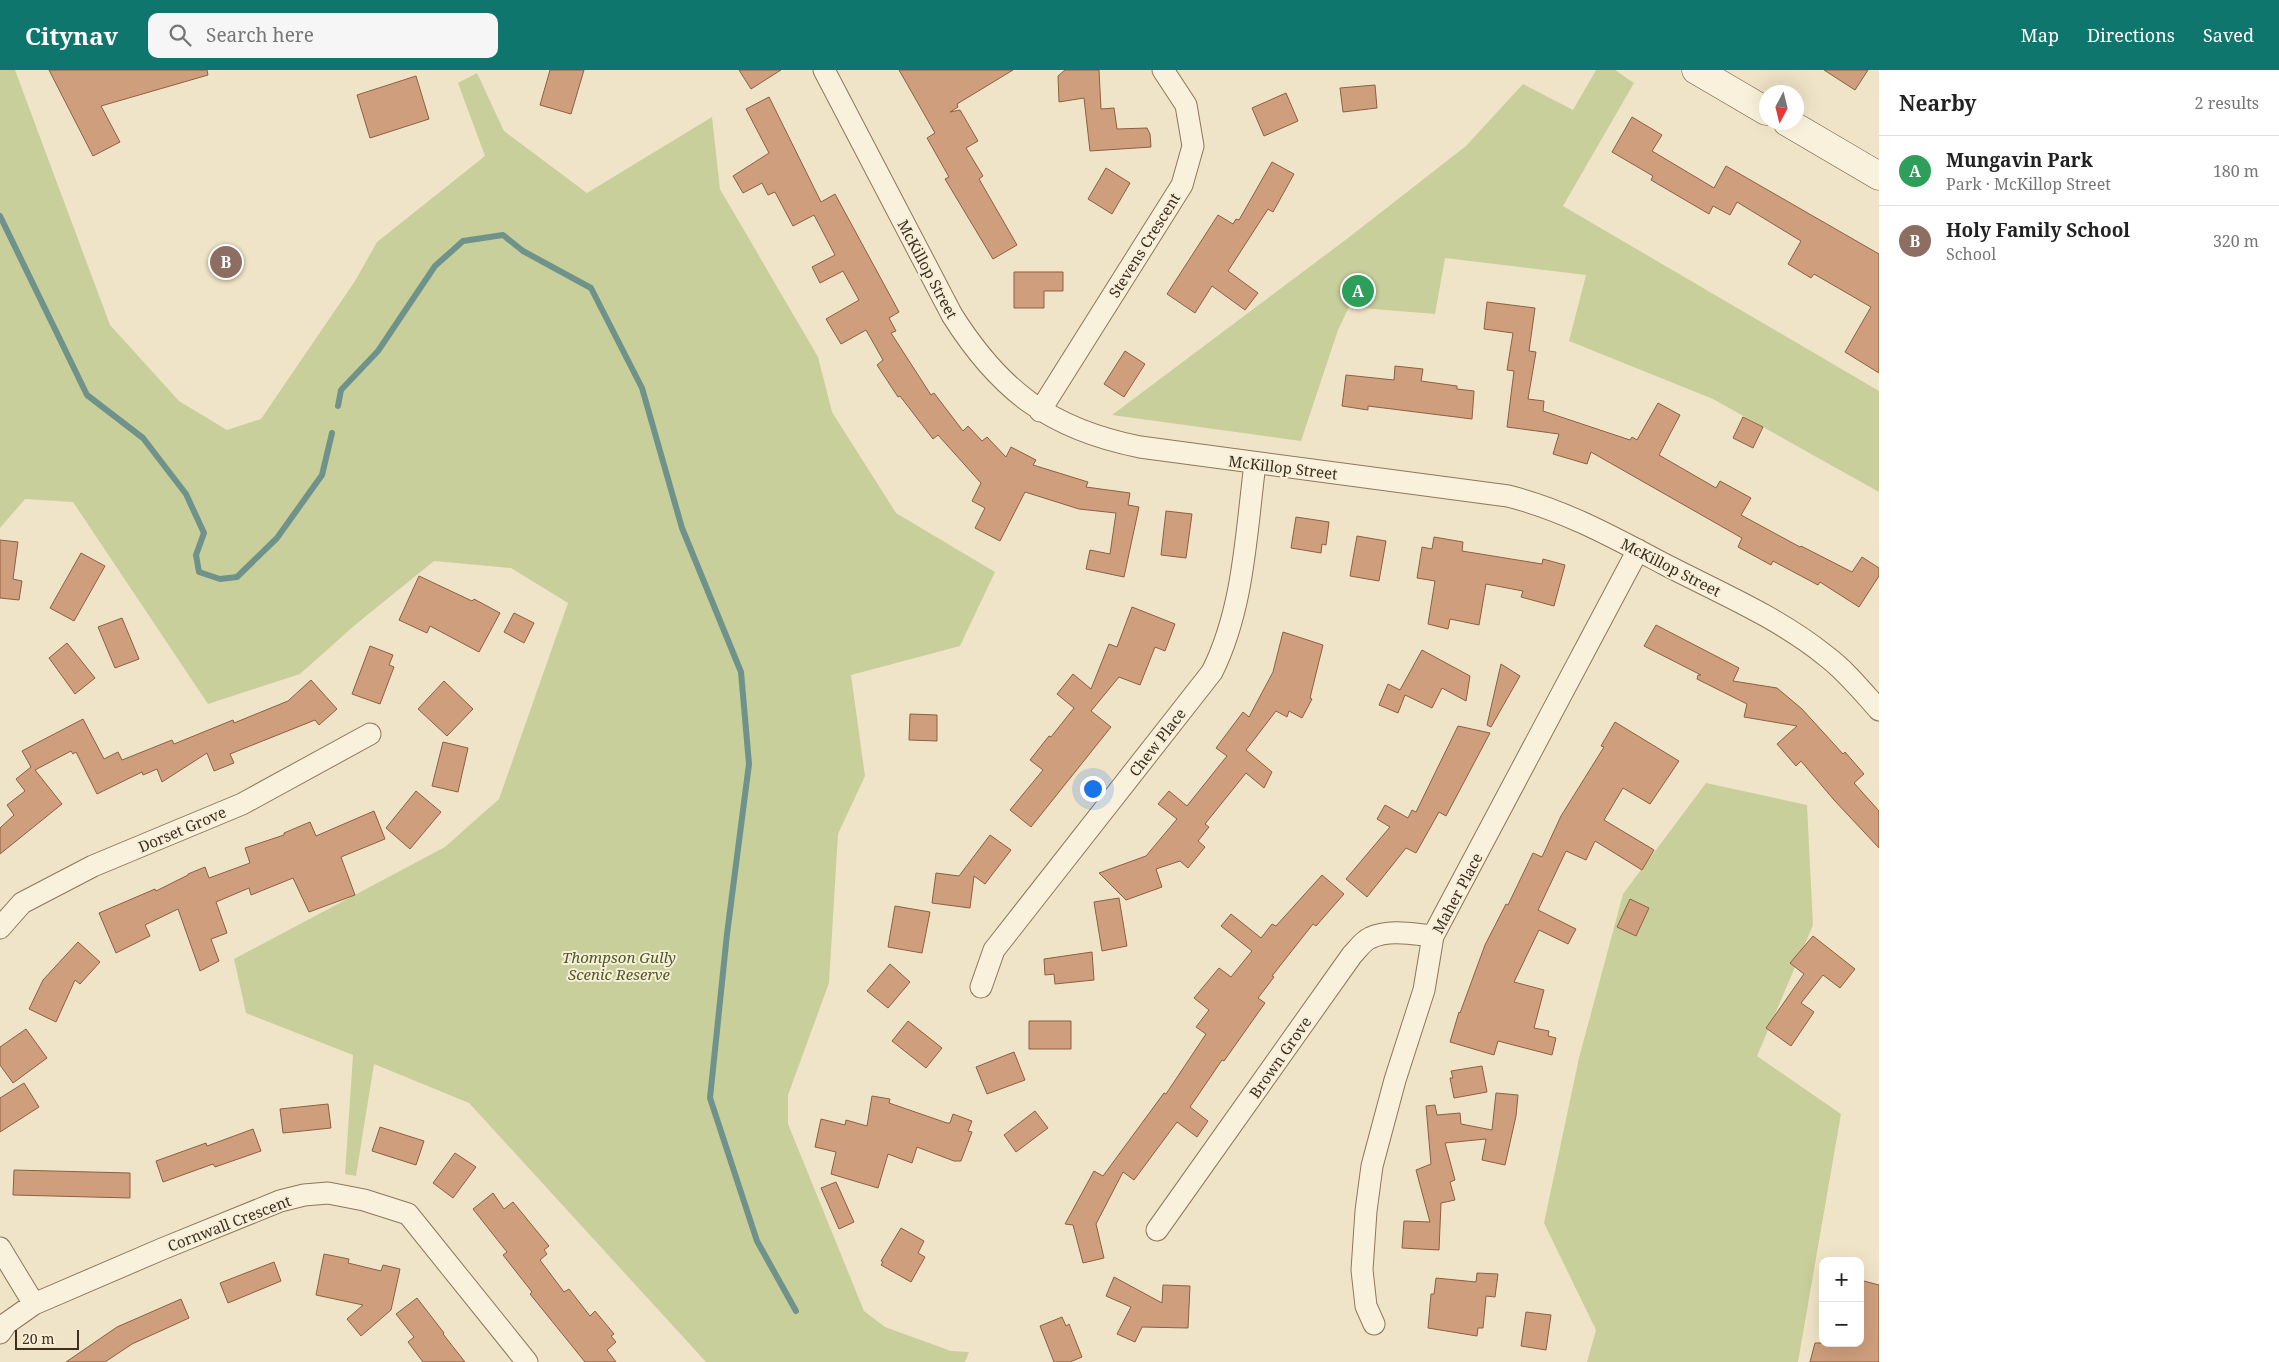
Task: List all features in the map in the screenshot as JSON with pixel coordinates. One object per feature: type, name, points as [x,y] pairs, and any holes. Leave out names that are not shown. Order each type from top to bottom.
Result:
[{"type":"main road","points":[[1696,70],[1759,107]]},
{"type":"main road","points":[[1801,130],[1879,176]]},
{"type":"street","name":"McKillop Street","points":[[824,70],[952,315],[992,371],[1014,391],[1040,410],[1067,425],[1117,442],[1255,464],[1508,496],[1564,513],[1765,616],[1804,639],[1850,677],[1879,710]]},
{"type":"street","name":"Stevens Crescent","points":[[1040,410],[1182,185],[1194,146],[1186,104],[1163,70]]},
{"type":"street","name":"Chew Place","points":[[981,987],[994,950],[1212,672],[1223,650],[1234,614],[1255,464]]},
{"type":"street","name":"Maher Place","points":[[1374,1324],[1366,1306],[1362,1270],[1366,1211],[1372,1166],[1395,1080],[1424,990],[1433,936],[1638,550]]},
{"type":"street","name":"Dorset Grove","points":[[0,928],[22,903],[93,866],[242,804],[370,734]]},
{"type":"street","name":"Brown Grove","points":[[1157,1230],[1352,955],[1369,939],[1384,934],[1402,933],[1433,936]]},
{"type":"street","name":"Cornwall Crescent","points":[[0,1333],[7,1323],[34,1304],[162,1249],[280,1201],[304,1195],[328,1193],[347,1195],[408,1214],[527,1362]]},
{"type":"street","points":[[0,1248],[34,1304]]},
{"type":"green space","name":"Thompson Gully Scenic Reserve","points":[[0,70],[15,70],[110,325],[179,401],[227,430],[261,419],[355,281],[377,242],[485,156],[458,83],[477,73],[504,131],[587,193],[712,117],[720,189],[818,357],[832,412],[896,513],[995,572],[960,646],[851,675],[865,776],[838,834],[829,983],[788,1095],[788,1124],[864,1311],[885,1327],[951,1351],[969,1352],[965,1362],[706,1362],[469,1103],[374,1064],[356,1176],[345,1174],[353,1055],[246,1013],[234,959],[445,847],[499,799],[568,603],[511,568],[434,561],[355,625],[300,674],[208,704],[73,502],[25,499],[0,528]]},
{"type":"green space","points":[[1596,70],[1615,70],[1634,83],[1563,206],[1879,391],[1879,492],[1713,399],[1569,341],[1586,275],[1445,258],[1435,314],[1349,307],[1338,330],[1301,441],[1112,415],[1348,238],[1466,146],[1523,84],[1573,110]]},
{"type":"green space","points":[[1706,783],[1807,805],[1813,925],[1757,1056],[1841,1114],[1798,1362],[1587,1362],[1596,1330],[1544,1223],[1579,1058],[1623,894]]},
{"type":"building","points":[[49,70],[207,70],[208,75],[101,106],[120,142],[93,156]]},
{"type":"building","points":[[550,70],[584,70],[571,114],[540,105]]},
{"type":"building","points":[[739,70],[781,70],[751,89]]},
{"type":"building","points":[[899,70],[1013,70],[957,104],[958,107],[950,112],[960,110],[978,141],[966,148],[983,176],[979,179],[1017,245],[993,259],[945,179],[949,177],[927,138],[935,133]]},
{"type":"building","points":[[1065,70],[1099,70],[1101,109],[1114,108],[1117,129],[1147,128],[1150,134],[1151,147],[1090,151],[1084,98],[1059,102],[1058,76]]},
{"type":"building","points":[[1824,70],[1868,70],[1855,90]]},
{"type":"building","points":[[416,76],[429,119],[370,138],[357,95]]},
{"type":"building","points":[[1375,85],[1377,108],[1343,112],[1340,88]]},
{"type":"building","points":[[1286,93],[1298,121],[1264,136],[1252,108]]},
{"type":"building","points":[[769,97],[821,202],[835,194],[899,312],[889,318],[896,331],[891,333],[931,395],[934,393],[963,431],[968,426],[982,441],[987,437],[1006,457],[1011,447],[1036,460],[1033,465],[1088,482],[1086,487],[1130,493],[1128,505],[1139,507],[1124,577],[1086,569],[1090,550],[1110,554],[1116,513],[1079,509],[1025,492],[1000,541],[975,528],[985,508],[972,501],[981,483],[938,435],[933,439],[900,396],[898,397],[877,365],[883,360],[866,330],[841,344],[826,319],[859,300],[843,271],[820,283],[812,267],[835,255],[814,215],[793,226],[775,192],[768,195],[762,183],[743,193],[733,176],[769,153],[746,109]]},
{"type":"building","points":[[1632,117],[1662,135],[1652,151],[1714,188],[1726,166],[1879,254],[1879,373],[1845,352],[1871,307],[1814,274],[1811,278],[1788,264],[1801,241],[1737,202],[1730,215],[1713,206],[1709,214],[1651,180],[1653,176],[1612,152]]},
{"type":"building","points":[[1272,162],[1294,174],[1273,212],[1268,209],[1228,271],[1258,293],[1245,310],[1212,286],[1195,313],[1167,294],[1218,215],[1233,224],[1236,219],[1239,220]]},
{"type":"building","points":[[1106,168],[1130,183],[1112,214],[1088,199]]},
{"type":"building","points":[[1014,272],[1063,272],[1063,291],[1044,291],[1044,308],[1014,308]]},
{"type":"building","points":[[1487,302],[1535,308],[1529,351],[1536,352],[1528,399],[1544,401],[1543,411],[1630,440],[1632,437],[1637,440],[1658,403],[1680,415],[1659,455],[1716,488],[1720,481],[1751,498],[1741,515],[1800,547],[1852,572],[1862,557],[1879,568],[1879,576],[1859,607],[1820,582],[1818,585],[1773,561],[1771,565],[1738,547],[1742,538],[1591,452],[1587,464],[1553,454],[1559,434],[1507,427],[1514,371],[1507,370],[1513,333],[1484,329]]},
{"type":"building","points":[[1125,351],[1145,364],[1124,397],[1104,384]]},
{"type":"building","points":[[1395,366],[1423,369],[1421,381],[1457,386],[1457,389],[1474,391],[1472,419],[1368,406],[1368,410],[1342,406],[1346,375],[1394,380]]},
{"type":"building","points":[[1743,417],[1763,427],[1753,448],[1733,438]]},
{"type":"building","points":[[1166,511],[1192,514],[1186,558],[1161,555]]},
{"type":"building","points":[[1296,517],[1329,522],[1326,545],[1322,544],[1321,553],[1291,548]]},
{"type":"building","points":[[1357,536],[1386,541],[1379,581],[1350,576]]},
{"type":"building","points":[[1434,537],[1463,542],[1462,551],[1542,564],[1543,559],[1565,565],[1554,606],[1521,597],[1523,591],[1486,584],[1479,625],[1450,619],[1448,629],[1428,624],[1435,581],[1417,578],[1422,547],[1432,549]]},
{"type":"building","points":[[0,540],[18,542],[13,579],[22,581],[19,600],[0,598]]},
{"type":"building","points":[[81,553],[105,566],[74,621],[50,608]]},
{"type":"building","points":[[419,576],[472,601],[474,599],[500,613],[479,652],[430,626],[427,633],[399,620]]},
{"type":"building","points":[[1132,607],[1175,624],[1165,651],[1155,647],[1140,685],[1119,677],[1091,711],[1111,727],[1031,827],[1010,810],[1043,770],[1030,760],[1074,708],[1057,694],[1073,674],[1091,689],[1109,644],[1117,647]]},
{"type":"building","points":[[514,613],[534,623],[524,643],[504,632]]},
{"type":"building","points":[[122,618],[139,659],[115,668],[98,627]]},
{"type":"building","points":[[1656,625],[1739,668],[1733,681],[1777,688],[1802,709],[1843,754],[1845,752],[1864,774],[1854,783],[1879,811],[1879,848],[1801,761],[1796,766],[1777,744],[1797,726],[1744,717],[1747,704],[1697,679],[1698,675],[1701,675],[1644,646]]},
{"type":"building","points":[[1283,632],[1323,645],[1310,698],[1312,699],[1302,718],[1289,711],[1287,717],[1276,711],[1246,750],[1272,772],[1264,788],[1246,773],[1205,824],[1209,827],[1198,841],[1205,847],[1188,868],[1180,861],[1156,869],[1162,887],[1126,900],[1099,873],[1146,856],[1177,819],[1158,804],[1169,791],[1187,806],[1227,756],[1216,748],[1243,712],[1249,717],[1273,672]]},
{"type":"building","points":[[67,643],[95,678],[75,694],[49,658]]},
{"type":"building","points":[[370,646],[393,655],[389,665],[394,667],[380,704],[352,694]]},
{"type":"building","points":[[1422,650],[1470,676],[1466,701],[1442,688],[1432,708],[1405,695],[1398,713],[1379,705],[1388,684],[1400,690]]},
{"type":"building","points":[[1501,664],[1520,676],[1491,727],[1487,725]]},
{"type":"building","points":[[311,680],[337,709],[319,725],[315,720],[230,754],[234,763],[214,771],[207,753],[162,782],[157,769],[143,775],[142,772],[97,794],[76,752],[73,754],[71,751],[35,770],[62,804],[0,854],[0,828],[14,815],[7,805],[25,791],[16,779],[31,767],[22,751],[83,719],[104,759],[118,752],[122,760],[172,740],[174,744],[233,720],[234,723],[288,701]]},
{"type":"building","points":[[444,681],[473,709],[447,736],[418,709]]},
{"type":"building","points":[[910,714],[937,715],[937,741],[909,740]]},
{"type":"building","points":[[1615,722],[1679,761],[1650,804],[1623,788],[1604,820],[1654,850],[1642,870],[1595,841],[1586,860],[1566,851],[1538,910],[1576,929],[1568,944],[1539,930],[1514,982],[1544,990],[1534,1028],[1549,1031],[1548,1036],[1556,1038],[1552,1055],[1498,1041],[1494,1055],[1450,1042],[1459,1012],[1485,945],[1506,904],[1508,905],[1533,853],[1542,857],[1561,816],[1604,747],[1601,746]]},
{"type":"building","points":[[1458,726],[1490,733],[1446,816],[1439,812],[1416,853],[1406,848],[1367,897],[1346,879],[1390,827],[1377,819],[1385,805],[1408,818],[1412,810],[1416,812]]},
{"type":"building","points":[[443,742],[468,748],[458,792],[432,786]]},
{"type":"building","points":[[416,791],[441,812],[410,849],[386,828]]},
{"type":"building","points":[[374,811],[385,839],[341,857],[355,895],[309,912],[293,878],[251,895],[249,888],[216,902],[227,933],[211,939],[219,961],[200,971],[178,909],[145,925],[150,936],[116,953],[99,913],[155,889],[156,891],[205,867],[209,878],[250,863],[245,848],[284,835],[284,833],[310,822],[316,836]]},
{"type":"building","points":[[990,835],[1011,850],[985,884],[974,876],[970,908],[932,903],[936,873],[959,876]]},
{"type":"building","points":[[1322,875],[1344,894],[1316,926],[1313,924],[1272,976],[1274,977],[1258,998],[1265,1003],[1224,1061],[1222,1060],[1190,1107],[1208,1121],[1197,1137],[1177,1122],[1134,1180],[1123,1172],[1096,1224],[1104,1258],[1083,1263],[1073,1225],[1065,1224],[1094,1171],[1103,1176],[1164,1093],[1166,1094],[1206,1034],[1196,1027],[1209,1010],[1194,998],[1219,968],[1231,977],[1252,951],[1221,926],[1231,914],[1261,938],[1272,924],[1276,926]]},
{"type":"building","points":[[1119,898],[1127,946],[1102,951],[1094,902]]},
{"type":"building","points":[[1630,899],[1649,908],[1636,936],[1617,927]]},
{"type":"building","points":[[895,906],[930,912],[922,953],[888,947]]},
{"type":"building","points":[[1813,936],[1855,969],[1840,988],[1823,975],[1801,1003],[1814,1012],[1791,1046],[1766,1028],[1804,974],[1790,963]]},
{"type":"building","points":[[78,942],[100,962],[80,984],[75,980],[56,1022],[29,1009],[43,980]]},
{"type":"building","points":[[1092,952],[1094,980],[1055,984],[1054,974],[1045,975],[1044,959]]},
{"type":"building","points":[[890,964],[910,982],[888,1008],[867,991]]},
{"type":"building","points":[[908,1021],[942,1048],[926,1068],[892,1041]]},
{"type":"building","points":[[1029,1021],[1071,1021],[1071,1049],[1029,1049]]},
{"type":"building","points":[[26,1029],[47,1058],[13,1083],[0,1065],[0,1047]]},
{"type":"building","points":[[1014,1052],[1025,1080],[987,1094],[976,1067]]},
{"type":"building","points":[[1482,1066],[1487,1092],[1454,1098],[1450,1078],[1453,1078],[1451,1071]]},
{"type":"building","points":[[24,1083],[39,1107],[0,1132],[0,1098]]},
{"type":"building","points":[[1496,1093],[1518,1095],[1516,1116],[1505,1165],[1482,1160],[1486,1139],[1445,1143],[1455,1180],[1450,1182],[1455,1200],[1441,1203],[1439,1250],[1402,1248],[1404,1221],[1430,1222],[1416,1170],[1431,1164],[1426,1106],[1435,1105],[1437,1115],[1460,1113],[1461,1124],[1492,1130]]},
{"type":"building","points":[[872,1096],[890,1099],[889,1103],[947,1123],[950,1123],[953,1114],[972,1121],[968,1131],[972,1132],[961,1161],[954,1161],[917,1147],[912,1163],[888,1154],[878,1188],[831,1174],[836,1152],[815,1147],[821,1119],[845,1125],[846,1120],[867,1126]]},
{"type":"building","points":[[328,1104],[331,1128],[283,1133],[280,1109]]},
{"type":"building","points":[[1035,1111],[1048,1128],[1016,1152],[1004,1135]]},
{"type":"building","points":[[380,1127],[424,1141],[416,1165],[372,1151]]},
{"type":"building","points":[[253,1129],[261,1151],[215,1167],[213,1164],[163,1182],[156,1161],[206,1143],[207,1146]]},
{"type":"building","points":[[455,1153],[476,1167],[453,1198],[433,1183]]},
{"type":"building","points":[[14,1170],[130,1173],[130,1198],[13,1195]]},
{"type":"building","points":[[836,1182],[854,1222],[839,1229],[821,1188]]},
{"type":"building","points":[[493,1193],[504,1209],[513,1202],[549,1246],[544,1250],[547,1254],[540,1260],[564,1292],[569,1289],[590,1316],[595,1311],[614,1334],[611,1336],[616,1342],[607,1350],[616,1362],[585,1362],[530,1294],[532,1292],[503,1255],[507,1252],[473,1209]]},
{"type":"building","points":[[901,1228],[924,1241],[918,1253],[925,1257],[911,1282],[881,1265],[883,1262],[881,1261]]},
{"type":"building","points":[[324,1254],[349,1259],[348,1263],[381,1271],[383,1265],[400,1269],[391,1310],[361,1336],[347,1319],[363,1305],[316,1295]]},
{"type":"building","points":[[274,1262],[281,1281],[228,1303],[220,1283]]},
{"type":"building","points":[[1477,1273],[1498,1274],[1495,1297],[1486,1296],[1483,1328],[1478,1328],[1477,1336],[1428,1328],[1431,1294],[1434,1294],[1436,1278],[1476,1282]]},
{"type":"building","points":[[1114,1277],[1162,1303],[1163,1285],[1190,1286],[1188,1328],[1142,1327],[1135,1342],[1117,1334],[1131,1307],[1106,1296]]},
{"type":"building","points":[[1864,1281],[1879,1285],[1879,1362],[1810,1362],[1815,1343],[1819,1343],[1819,1347],[1864,1347]]},
{"type":"building","points":[[417,1298],[465,1362],[423,1362],[408,1342],[414,1337],[396,1314]]},
{"type":"building","points":[[181,1299],[189,1318],[132,1344],[105,1362],[66,1362],[117,1327]]},
{"type":"building","points":[[1526,1312],[1551,1315],[1546,1350],[1521,1346]]},
{"type":"building","points":[[1062,1317],[1066,1326],[1069,1324],[1082,1357],[1070,1362],[1054,1362],[1040,1326]]},
{"type":"waterway","points":[[0,216],[87,395],[143,438],[186,494],[204,533],[196,555],[199,572],[220,579],[237,577],[277,538],[322,475],[332,433]]},
{"type":"waterway","points":[[338,406],[341,390],[378,351],[435,266],[463,241],[503,235],[523,251],[591,288],[642,388],[682,528],[741,672],[749,764],[727,934],[710,1098],[757,1241],[796,1311]]},
{"type":"place","name":"Holy Family School","points":[[226,262]]},
{"type":"place","name":"Mungavin Park","points":[[1358,291]]}]
